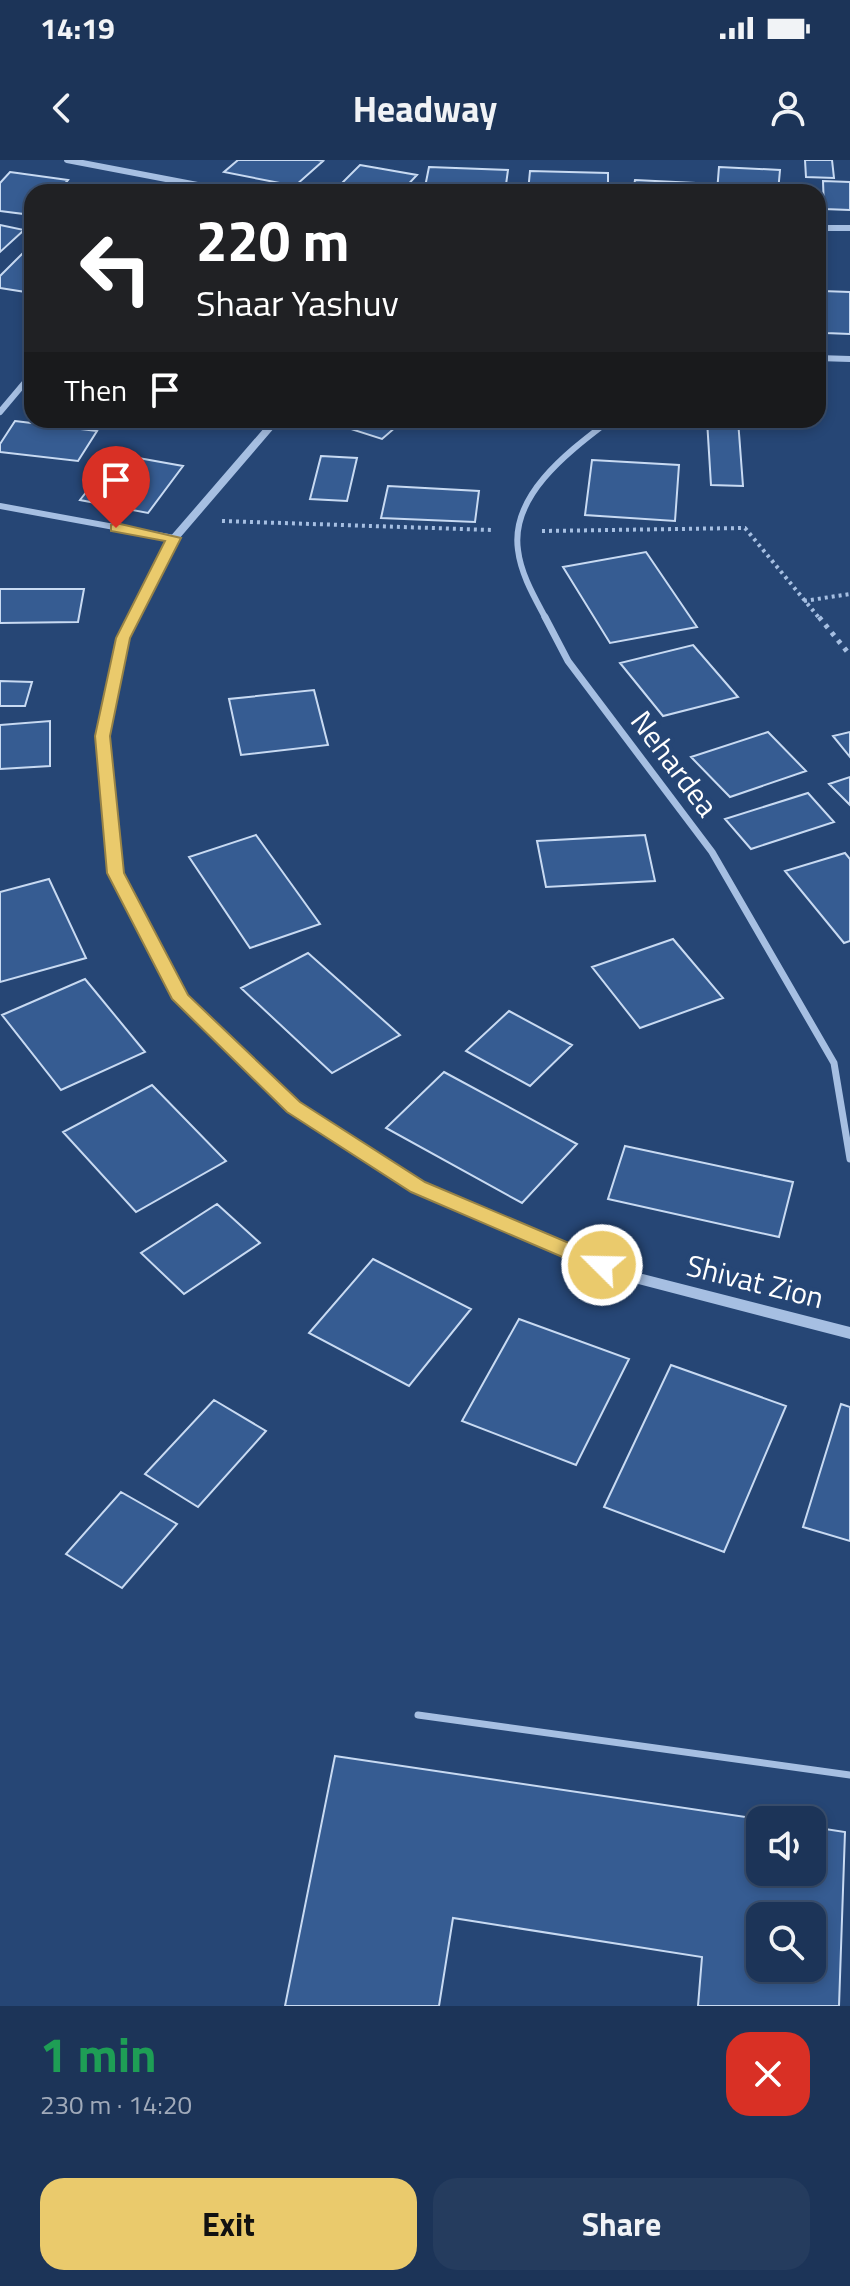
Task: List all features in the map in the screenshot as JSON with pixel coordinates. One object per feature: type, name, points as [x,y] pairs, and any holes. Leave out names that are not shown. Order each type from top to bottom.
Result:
[{"type":"street","points":[[67,160],[189,184]]},
{"type":"street","points":[[826,228],[850,228]]},
{"type":"street","points":[[826,358],[850,359]]},
{"type":"street","points":[[0,412],[24,384]]},
{"type":"street","name":"Shivat Zion","points":[[269,428],[174,538],[123,638],[102,736],[115,873],[181,999],[293,1107],[418,1187],[628,1276],[850,1333]]},
{"type":"street","name":"Nehardea","points":[[599,428],[569,451],[539,485],[519,521],[518,550],[529,587],[568,661],[712,852],[834,1063],[850,1159]]},
{"type":"street","points":[[0,506],[174,538]]},
{"type":"lane","points":[[418,1715],[850,1775]]},
{"type":"path","points":[[189,519],[519,531],[745,528],[850,655]]},
{"type":"path","points":[[803,601],[850,594]]},
{"type":"building","points":[[238,160],[323,161],[297,184],[224,172]]},
{"type":"building","points":[[805,160],[832,160],[834,178],[806,177]]},
{"type":"building","points":[[360,165],[417,175],[409,184],[341,184]]},
{"type":"building","points":[[429,167],[508,170],[506,184],[426,184]]},
{"type":"building","points":[[719,167],[780,170],[779,184],[718,184]]},
{"type":"building","points":[[530,171],[608,173],[608,184],[529,184]]},
{"type":"building","points":[[10,172],[68,180],[65,184],[24,184],[24,214],[0,211],[0,183]]},
{"type":"building","points":[[635,180],[695,183],[695,184],[634,184]]},
{"type":"building","points":[[823,181],[850,182],[850,210],[826,209],[826,184]]},
{"type":"building","points":[[0,225],[24,230],[0,252]]},
{"type":"building","points":[[24,252],[24,292],[0,288],[0,276]]},
{"type":"building","points":[[826,291],[850,292],[850,334],[826,333]]},
{"type":"building","points":[[15,421],[24,422],[24,428],[97,431],[78,461],[0,452],[0,444]]},
{"type":"building","points":[[348,428],[395,428],[382,439]]},
{"type":"building","points":[[707,428],[739,428],[743,486],[711,485]]},
{"type":"building","points":[[116,454],[183,466],[148,513],[80,500]]},
{"type":"building","points":[[321,456],[357,458],[347,501],[310,499]]},
{"type":"building","points":[[592,460],[679,465],[675,521],[585,515]]},
{"type":"building","points":[[388,486],[479,491],[475,522],[381,518]]},
{"type":"building","points":[[646,552],[697,627],[610,643],[563,567]]},
{"type":"building","points":[[0,589],[84,589],[78,622],[0,623]]},
{"type":"building","points":[[693,645],[738,697],[663,716],[620,663]]},
{"type":"building","points":[[0,681],[32,682],[25,706],[0,706]]},
{"type":"building","points":[[314,690],[328,745],[241,755],[229,699]]},
{"type":"building","points":[[50,721],[50,766],[0,769],[0,725]]},
{"type":"building","points":[[768,732],[806,771],[730,797],[691,757]]},
{"type":"building","points":[[850,732],[850,757],[833,736]]},
{"type":"building","points":[[850,777],[850,805],[829,784]]},
{"type":"building","points":[[808,793],[834,822],[751,849],[725,819]]},
{"type":"building","points":[[256,835],[320,924],[250,948],[189,857]]},
{"type":"building","points":[[645,835],[655,881],[546,887],[537,841]]},
{"type":"building","points":[[845,853],[850,859],[850,941],[844,943],[785,871]]},
{"type":"building","points":[[49,879],[86,958],[0,982],[0,892]]},
{"type":"building","points":[[673,939],[723,998],[640,1028],[592,967]]},
{"type":"building","points":[[308,953],[400,1035],[332,1073],[241,988]]},
{"type":"building","points":[[85,979],[145,1052],[61,1090],[2,1015]]},
{"type":"building","points":[[509,1011],[572,1045],[530,1086],[466,1051]]},
{"type":"building","points":[[444,1072],[577,1144],[522,1203],[386,1128]]},
{"type":"building","points":[[152,1085],[226,1161],[136,1212],[63,1132]]},
{"type":"building","points":[[625,1146],[793,1182],[779,1237],[608,1199]]},
{"type":"building","points":[[217,1204],[260,1243],[184,1294],[141,1253]]},
{"type":"building","points":[[373,1259],[471,1309],[409,1386],[309,1333]]},
{"type":"building","points":[[519,1319],[629,1359],[576,1465],[462,1421]]},
{"type":"building","points":[[671,1365],[786,1406],[724,1552],[604,1507]]},
{"type":"building","points":[[214,1400],[266,1431],[198,1507],[145,1474]]},
{"type":"building","points":[[841,1404],[850,1407],[850,1541],[803,1527]]},
{"type":"building","points":[[121,1492],[177,1524],[122,1588],[66,1554]]},
{"type":"building","points":[[335,1756],[746,1817],[746,1886],[826,1886],[826,1829],[845,1832],[839,2006],[698,2006],[702,1957],[453,1918],[439,2006],[285,2006]]},
{"type":"route","points":[[116,528],[174,538],[123,638],[102,736],[115,873],[181,999],[293,1107],[418,1187],[602,1265]]}]
